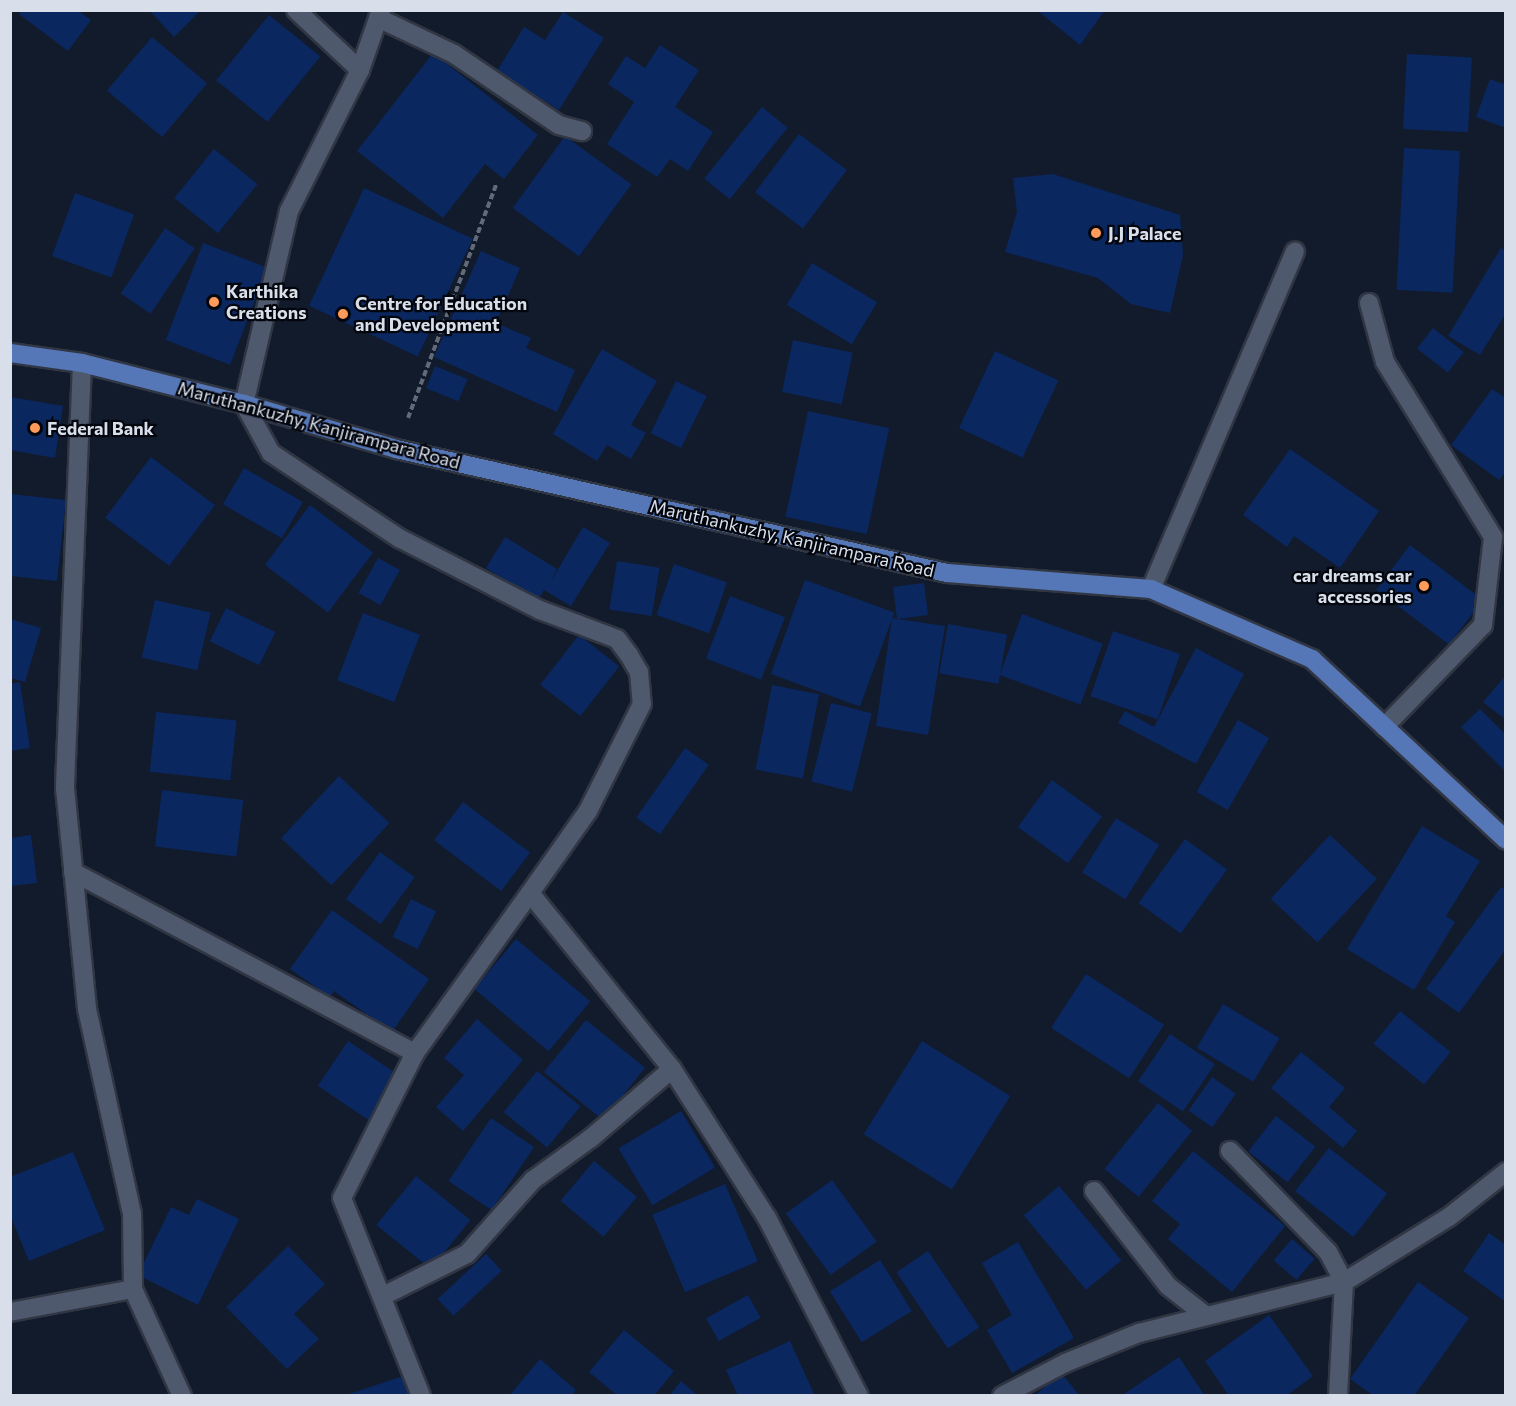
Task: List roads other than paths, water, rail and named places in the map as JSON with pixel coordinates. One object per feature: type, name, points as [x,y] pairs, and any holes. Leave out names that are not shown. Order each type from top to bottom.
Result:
[{"type":"main road","name":"Maruthankuzhy, Kanjirampara Road","points":[[10,353],[82,363],[244,404],[396,449],[947,573],[1151,589],[1312,659],[1506,840]]},
{"type":"street","points":[[296,10],[360,70]]},
{"type":"street","points":[[421,1395],[342,1198],[415,1053],[588,811],[642,704],[639,672],[617,639],[540,610],[399,538],[271,453],[244,404],[289,211],[360,70],[380,14],[454,54],[559,125],[582,130]]},
{"type":"street","points":[[1151,589],[1295,251]]},
{"type":"street","points":[[1369,303],[1385,362],[1493,537],[1483,625],[1384,726]]},
{"type":"street","points":[[82,363],[65,788],[73,872],[87,1009],[132,1213],[133,1289],[182,1395]]},
{"type":"street","points":[[73,872],[415,1053]]},
{"type":"street","points":[[530,893],[672,1070],[767,1218],[858,1395]]},
{"type":"street","points":[[383,1296],[467,1254],[532,1180],[591,1138],[672,1070]]},
{"type":"street","points":[[1230,1152],[1328,1252],[1344,1282],[1338,1395]]},
{"type":"street","points":[[1002,1395],[1065,1363],[1139,1333],[1344,1282],[1449,1217],[1506,1172]]},
{"type":"street","points":[[1094,1191],[1167,1286],[1205,1316]]},
{"type":"street","points":[[10,1312],[133,1289]]},
{"type":"place","name":"J.J Palace","points":[[1096,233]]},
{"type":"place","name":"Karthika Creations","points":[[214,302]]},
{"type":"place","name":"Centre for Education and Development","points":[[343,314]]},
{"type":"place","name":"Federal Bank","points":[[35,428]]},
{"type":"place","name":"car dreams car accessories","points":[[1424,586]]}]
